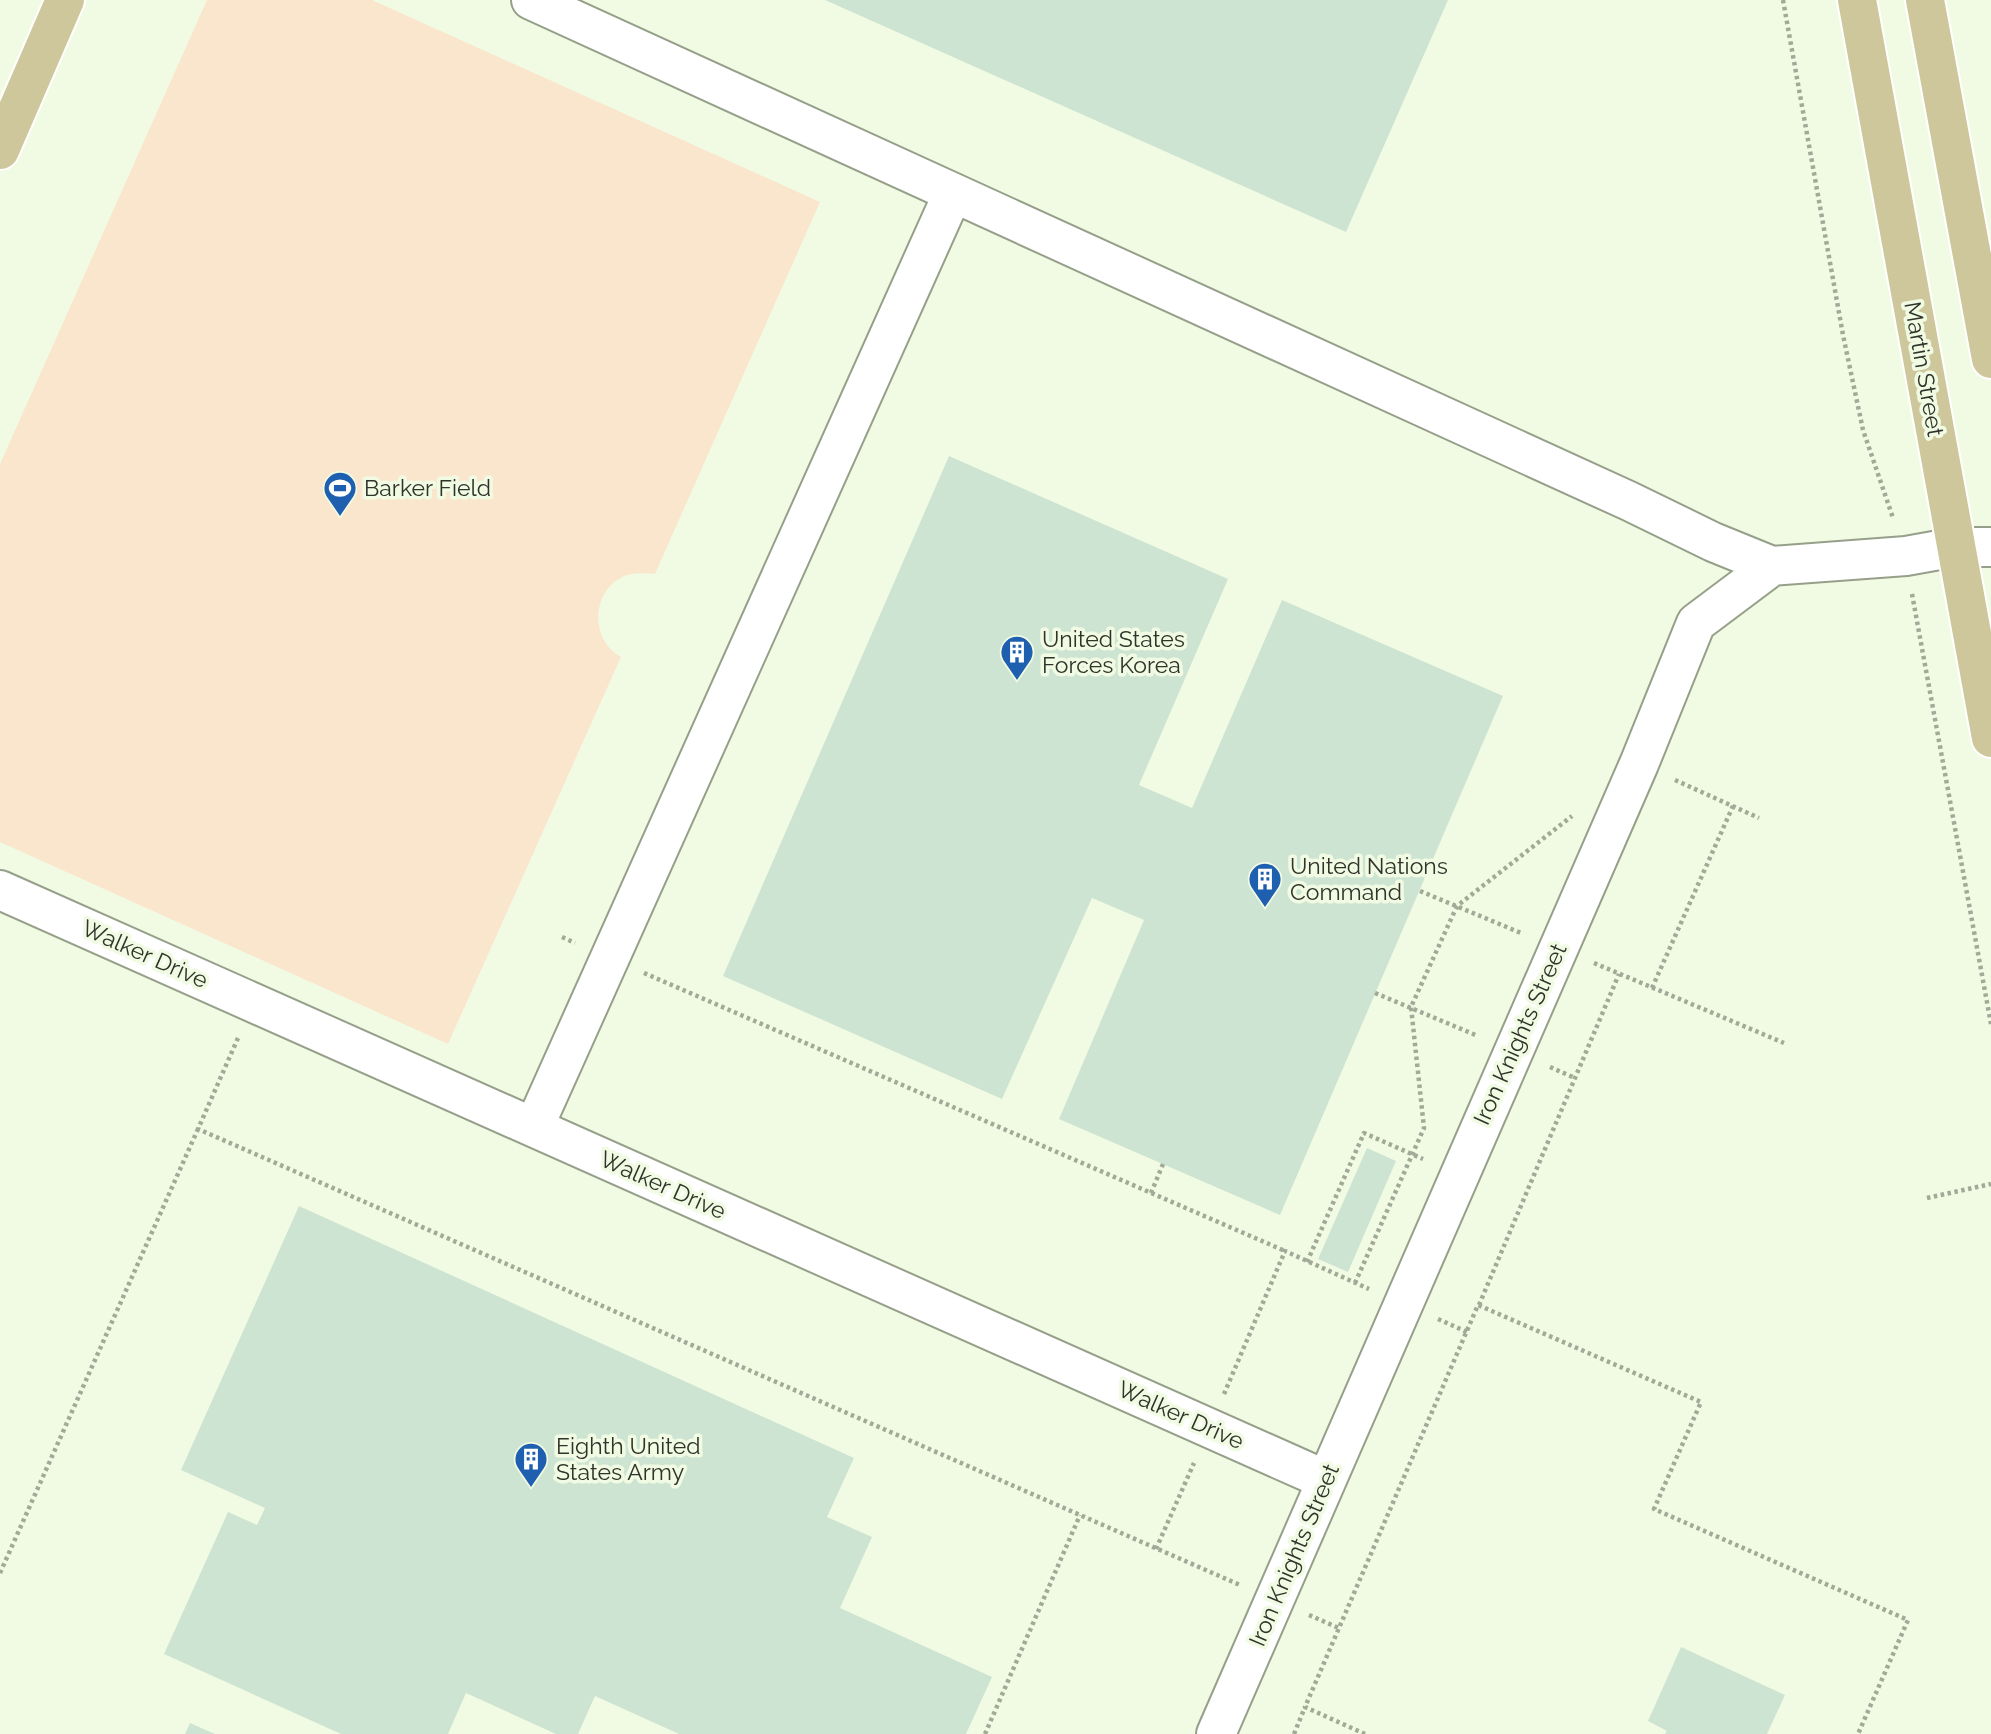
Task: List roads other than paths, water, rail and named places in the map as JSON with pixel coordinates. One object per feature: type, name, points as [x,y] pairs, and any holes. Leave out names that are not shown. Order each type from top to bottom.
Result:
[{"type":"main road","points":[[0,150],[65,0]]},
{"type":"main road","name":"Martin Street","points":[[1857,0],[1974,547],[1991,738]]},
{"type":"main road","points":[[1925,0],[1991,359]]},
{"type":"street","points":[[531,0],[1617,495],[1713,542],[1772,566],[1906,556],[1974,547]]},
{"type":"street","points":[[534,1128],[953,193]]},
{"type":"street","name":"Iron Knights Street","points":[[1216,1734],[1639,764],[1696,623],[1772,566]]},
{"type":"street","name":"Walker Drive","points":[[0,890],[1326,1480]]},
{"type":"place","name":"Barker Field","points":[[340,518]]},
{"type":"place","name":"United States Forces Korea","points":[[1017,682]]},
{"type":"place","name":"United Nations Command","points":[[1265,909]]},
{"type":"place","name":"Eighth United States Army","points":[[531,1489]]}]
